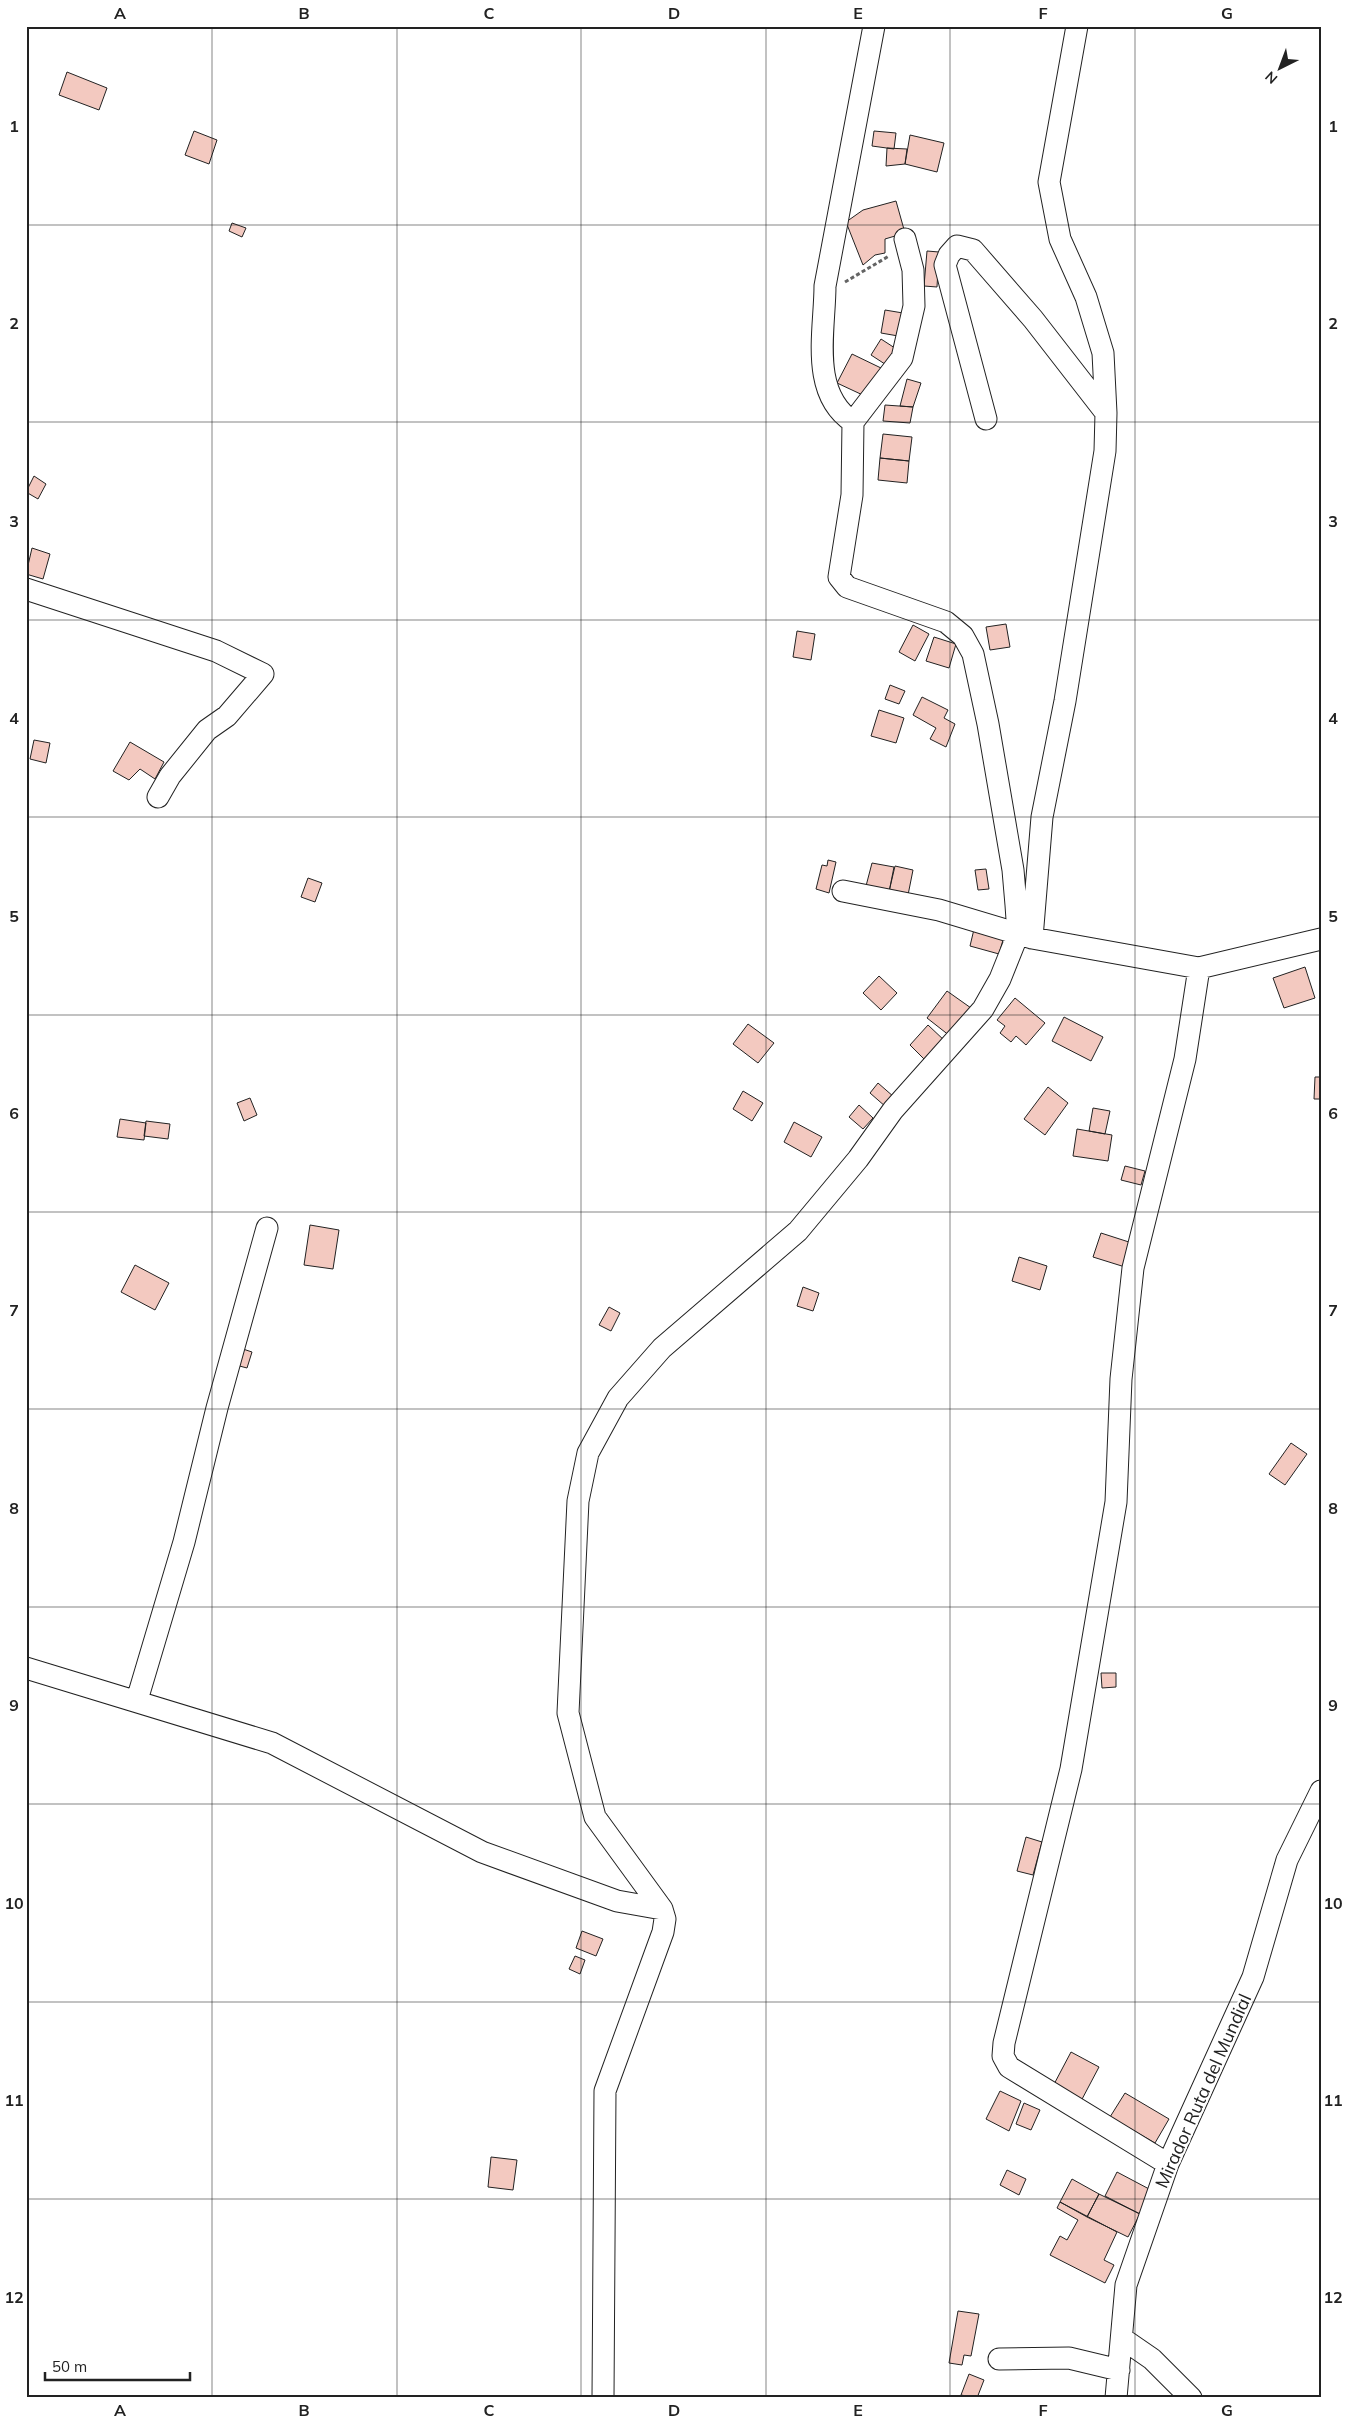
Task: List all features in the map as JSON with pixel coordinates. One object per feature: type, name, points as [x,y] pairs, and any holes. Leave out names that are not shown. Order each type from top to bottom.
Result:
[{"type":"street","points":[[853,422],[841,414],[834,403],[824,373],[821,339],[825,308],[825,286],[874,26]]},
{"type":"street","points":[[603,2398],[605,2091],[663,1932],[665,1919],[662,1909],[595,1817],[568,1713],[578,1501],[588,1453],[618,1398],[662,1348],[798,1231],[858,1159],[893,1110],[983,1009],[1025,936],[1042,817],[1065,701],[1105,451],[1106,413],[1103,353],[1086,297],[1060,239],[1049,182],[1077,26]]},
{"type":"street","points":[[907,243],[914,306],[902,358],[853,422],[852,496],[839,577],[847,587],[854,590],[946,622],[963,636],[973,654],[1025,936]]},
{"type":"street","points":[[986,419],[945,266],[949,256],[957,246],[973,250],[1033,319],[1106,413]]},
{"type":"street","points":[[26,589],[216,651],[263,674],[227,716],[207,730],[170,776],[158,797]]},
{"type":"street","points":[[843,891],[939,910],[1025,936],[1199,968],[1321,939]]},
{"type":"street","points":[[1168,2164],[1009,2066],[1003,2056],[1004,2043],[1071,1769],[1116,1502],[1121,1379],[1133,1268],[1185,1059],[1199,968]]},
{"type":"street","points":[[137,1700],[184,1542],[217,1408],[266,1228]]},
{"type":"street","points":[[26,1668],[137,1700],[272,1743],[482,1852],[616,1901],[662,1909]]},
{"type":"street","name":"Mirador Ruta del Mundial","points":[[1116,2398],[1126,2285],[1168,2164],[1253,1977],[1287,1860],[1321,1791]]},
{"type":"street","points":[[1122,2339],[1152,2359],[1192,2398]]},
{"type":"street","points":[[999,2359],[1069,2358],[1118,2370]]},
{"type":"path","points":[[825,286],[848,282],[900,250],[907,243]]},
{"type":"building","points":[[67,72],[107,88],[99,110],[59,95]]},
{"type":"building","points":[[194,131],[217,140],[209,164],[185,155]]},
{"type":"building","points":[[874,131],[896,133],[894,149],[872,146]]},
{"type":"building","points":[[910,135],[944,143],[937,172],[905,164]]},
{"type":"building","points":[[887,148],[907,149],[905,164],[886,166]]},
{"type":"building","points":[[896,201],[905,233],[885,239],[885,253],[875,255],[863,265],[846,222],[863,210]]},
{"type":"building","points":[[232,223],[246,228],[242,237],[229,231]]},
{"type":"building","points":[[927,251],[939,252],[937,287],[924,286]]},
{"type":"building","points":[[885,310],[909,314],[904,337],[881,333]]},
{"type":"building","points":[[881,339],[901,352],[891,368],[871,355]]},
{"type":"building","points":[[852,354],[881,368],[867,397],[837,383]]},
{"type":"building","points":[[907,379],[921,383],[913,407],[900,406]]},
{"type":"building","points":[[885,405],[913,407],[910,423],[883,421]]},
{"type":"building","points":[[883,434],[912,437],[909,461],[880,458]]},
{"type":"building","points":[[880,458],[909,461],[907,483],[878,480]]},
{"type":"building","points":[[34,476],[46,484],[38,499],[26,492]]},
{"type":"building","points":[[32,548],[50,554],[43,579],[26,574]]},
{"type":"building","points":[[1006,624],[1010,647],[990,650],[986,627]]},
{"type":"building","points":[[913,625],[929,634],[915,661],[899,652]]},
{"type":"building","points":[[797,631],[815,634],[811,660],[793,657]]},
{"type":"building","points":[[934,637],[956,644],[949,668],[926,661]]},
{"type":"building","points":[[890,685],[905,691],[899,704],[885,699]]},
{"type":"building","points":[[922,697],[948,710],[944,718],[955,724],[946,747],[930,739],[936,728],[913,715]]},
{"type":"building","points":[[879,710],[904,718],[896,743],[871,736]]},
{"type":"building","points":[[34,740],[50,743],[46,763],[30,759]]},
{"type":"building","points":[[130,742],[164,762],[155,779],[140,769],[129,780],[113,771]]},
{"type":"building","points":[[828,860],[836,862],[829,893],[816,889],[822,865],[827,866]]},
{"type":"building","points":[[872,863],[894,867],[889,892],[866,886]]},
{"type":"building","points":[[895,866],[913,870],[907,900],[888,896]]},
{"type":"building","points":[[986,869],[989,889],[978,890],[975,870]]},
{"type":"building","points":[[308,878],[322,883],[315,902],[301,897]]},
{"type":"building","points":[[975,925],[1005,933],[999,954],[970,946]]},
{"type":"building","points":[[1305,967],[1315,998],[1284,1008],[1273,978]]},
{"type":"building","points":[[879,976],[897,993],[881,1010],[863,993]]},
{"type":"building","points":[[947,991],[971,1008],[950,1036],[927,1018]]},
{"type":"building","points":[[1015,998],[1045,1023],[1026,1045],[1016,1036],[1011,1042],[1000,1033],[1005,1026],[997,1020]]},
{"type":"building","points":[[1064,1017],[1103,1037],[1091,1061],[1052,1041]]},
{"type":"building","points":[[748,1024],[774,1043],[758,1063],[733,1044]]},
{"type":"building","points":[[928,1025],[946,1042],[927,1062],[910,1045]]},
{"type":"building","points":[[1315,1077],[1321,1077],[1321,1099],[1314,1099]]},
{"type":"building","points":[[878,1083],[894,1097],[886,1107],[870,1093]]},
{"type":"building","points":[[1048,1087],[1068,1103],[1045,1135],[1024,1119]]},
{"type":"building","points":[[743,1091],[763,1103],[752,1121],[733,1109]]},
{"type":"building","points":[[250,1098],[257,1115],[244,1121],[237,1103]]},
{"type":"building","points":[[859,1105],[873,1118],[863,1129],[849,1117]]},
{"type":"building","points":[[1093,1108],[1110,1111],[1105,1134],[1089,1131]]},
{"type":"building","points":[[120,1119],[146,1123],[144,1140],[117,1137]]},
{"type":"building","points":[[146,1121],[170,1124],[168,1139],[144,1136]]},
{"type":"building","points":[[794,1122],[822,1137],[811,1157],[784,1142]]},
{"type":"building","points":[[1077,1129],[1112,1135],[1108,1161],[1073,1156]]},
{"type":"building","points":[[1125,1166],[1145,1171],[1141,1185],[1121,1180]]},
{"type":"building","points":[[310,1225],[339,1230],[333,1269],[304,1265]]},
{"type":"building","points":[[1101,1233],[1132,1243],[1125,1267],[1093,1257]]},
{"type":"building","points":[[1019,1257],[1047,1266],[1040,1290],[1012,1281]]},
{"type":"building","points":[[135,1265],[169,1283],[155,1310],[121,1292]]},
{"type":"building","points":[[803,1287],[819,1293],[813,1311],[797,1306]]},
{"type":"building","points":[[609,1307],[620,1313],[611,1331],[599,1325]]},
{"type":"building","points":[[237,1347],[252,1352],[247,1368],[232,1364]]},
{"type":"building","points":[[1291,1443],[1307,1454],[1285,1485],[1269,1474]]},
{"type":"building","points":[[1101,1673],[1116,1673],[1116,1687],[1102,1688]]},
{"type":"building","points":[[1026,1837],[1042,1842],[1033,1875],[1017,1871]]},
{"type":"building","points":[[582,1931],[603,1939],[596,1956],[576,1948]]},
{"type":"building","points":[[575,1956],[585,1960],[580,1974],[569,1969]]},
{"type":"building","points":[[1071,2052],[1099,2067],[1080,2103],[1052,2088]]},
{"type":"building","points":[[1000,2091],[1021,2101],[1009,2131],[986,2119]]},
{"type":"building","points":[[1125,2093],[1169,2119],[1155,2143],[1110,2117]]},
{"type":"building","points":[[1024,2103],[1040,2110],[1031,2130],[1016,2124]]},
{"type":"building","points":[[491,2157],[517,2160],[513,2190],[488,2187]]},
{"type":"building","points":[[1007,2170],[1026,2179],[1019,2195],[1000,2185]]},
{"type":"building","points":[[1117,2172],[1151,2190],[1140,2214],[1105,2196]]},
{"type":"building","points":[[1072,2179],[1099,2194],[1087,2217],[1060,2202]]},
{"type":"building","points":[[1099,2194],[1140,2214],[1128,2237],[1087,2217]]},
{"type":"building","points":[[1060,2202],[1117,2232],[1104,2260],[1114,2265],[1105,2283],[1050,2255],[1060,2236],[1067,2240],[1078,2220],[1057,2208]]},
{"type":"building","points":[[958,2311],[979,2314],[971,2356],[964,2355],[962,2365],[949,2363]]},
{"type":"building","points":[[969,2374],[984,2380],[977,2398],[961,2395]]}]
